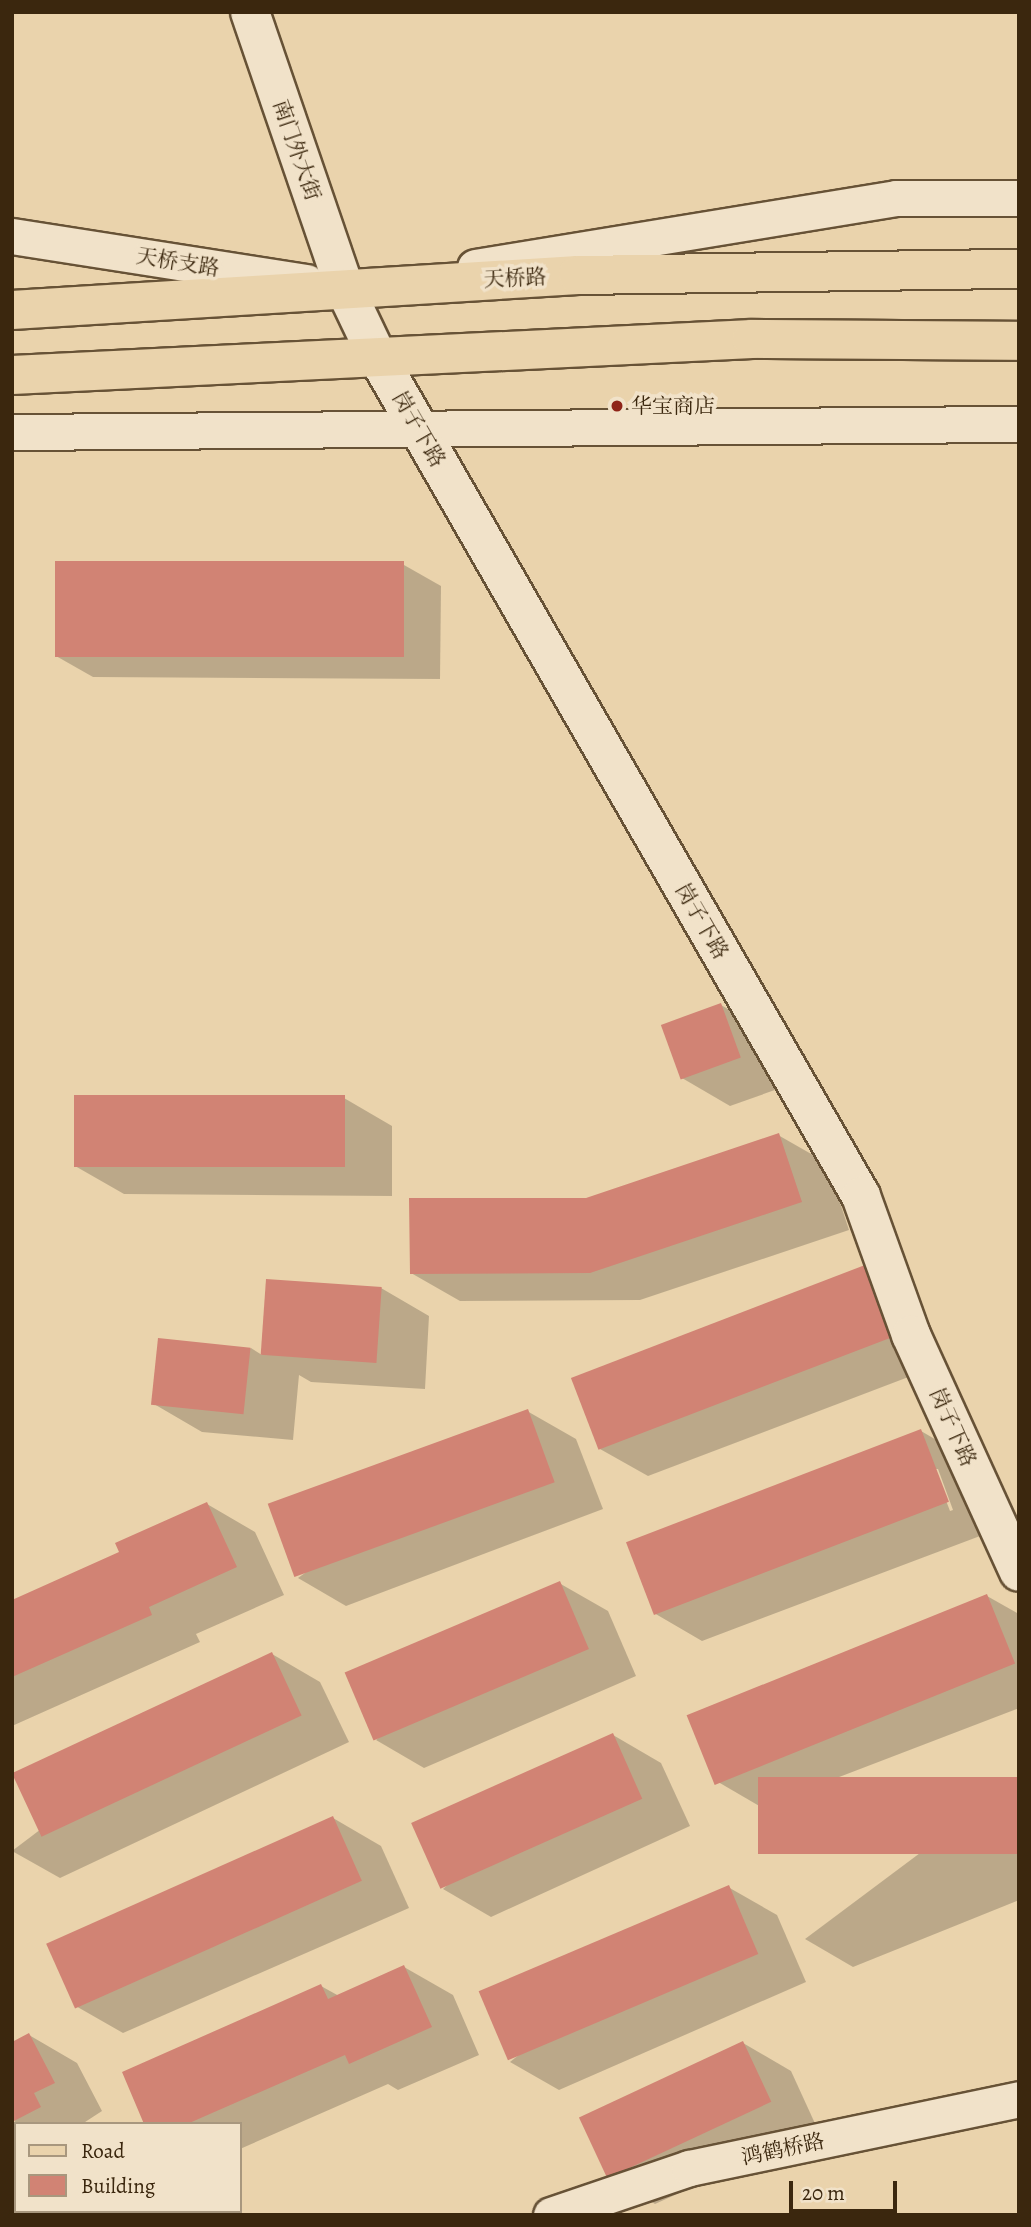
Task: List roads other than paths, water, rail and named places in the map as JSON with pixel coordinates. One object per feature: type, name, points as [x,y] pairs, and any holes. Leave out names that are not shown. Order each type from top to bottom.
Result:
[{"type":"main road","name":"天桥路","points":[[12,310],[578,275],[1019,269]]},
{"type":"main road","points":[[12,375],[752,339],[1019,341]]},
{"type":"street","name":"南门外大街","points":[[250,12],[345,289]]},
{"type":"street","name":"天桥支路","points":[[12,236],[345,289],[896,198],[1019,198]]},
{"type":"street","name":"岗子下路","points":[[345,289],[377,356],[860,1196],[911,1335],[1019,1572]]},
{"type":"street","points":[[12,432],[1019,424]]},
{"type":"street","name":"鸿鹤桥路","points":[[551,2215],[689,2168],[1019,2099]]},
{"type":"place","name":"华宝商店","points":[[617,406]]}]
